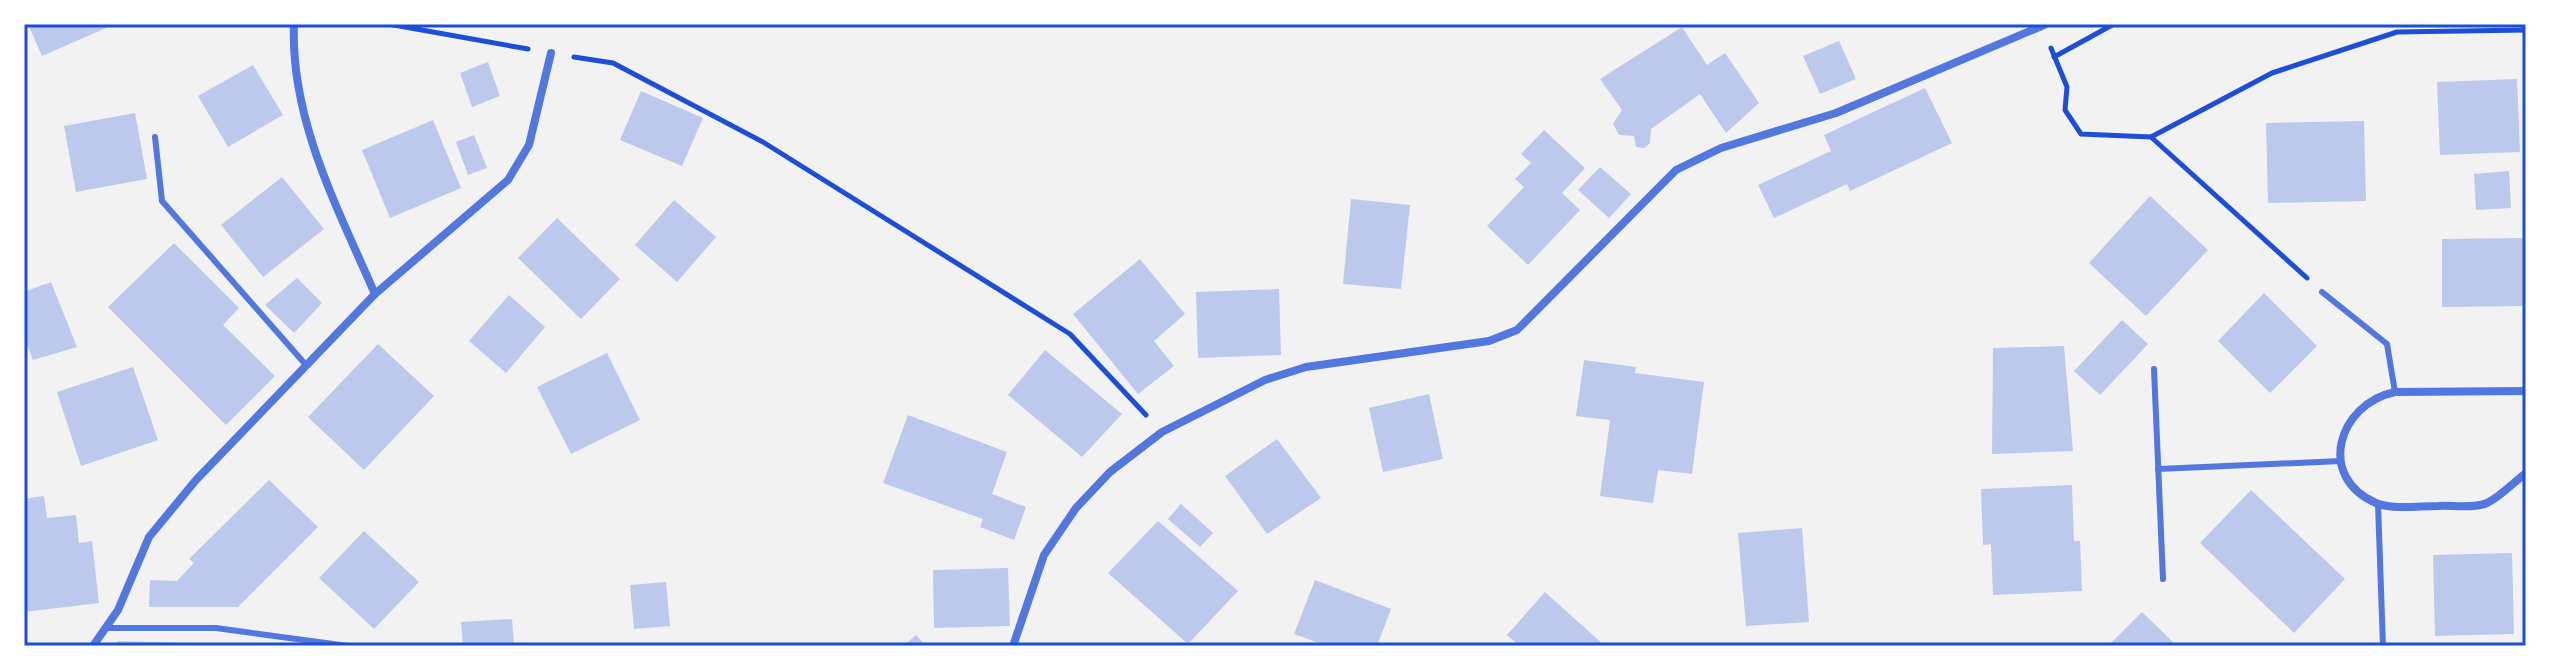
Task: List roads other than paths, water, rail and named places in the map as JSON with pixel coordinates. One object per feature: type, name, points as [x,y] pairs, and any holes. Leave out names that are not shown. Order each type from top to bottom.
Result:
[{"type":"street","points":[[294,24],[302,111],[340,214],[375,294]]},
{"type":"street","points":[[1013,646],[1044,555],[1076,508],[1110,472],[1162,432],[1265,380],[1306,367],[1489,341],[1517,330],[1676,170],[1721,148],[1836,113],[2044,25]]},
{"type":"street","points":[[93,646],[118,610],[149,537],[196,480],[375,294],[508,180],[529,145],[551,53]]},
{"type":"street","points":[[2526,391],[2395,392],[2376,396],[2359,407],[2347,422],[2341,441],[2341,461],[2355,487],[2378,504],[2398,507],[2486,504],[2526,473]]},
{"type":"lane","points":[[155,137],[162,201],[306,365]]},
{"type":"lane","points":[[2322,292],[2387,344],[2395,392]]},
{"type":"lane","points":[[2154,369],[2163,579]]},
{"type":"lane","points":[[2158,469],[2341,461]]},
{"type":"lane","points":[[2378,504],[2383,646]]},
{"type":"lane","points":[[106,628],[216,628],[348,646]]}]
